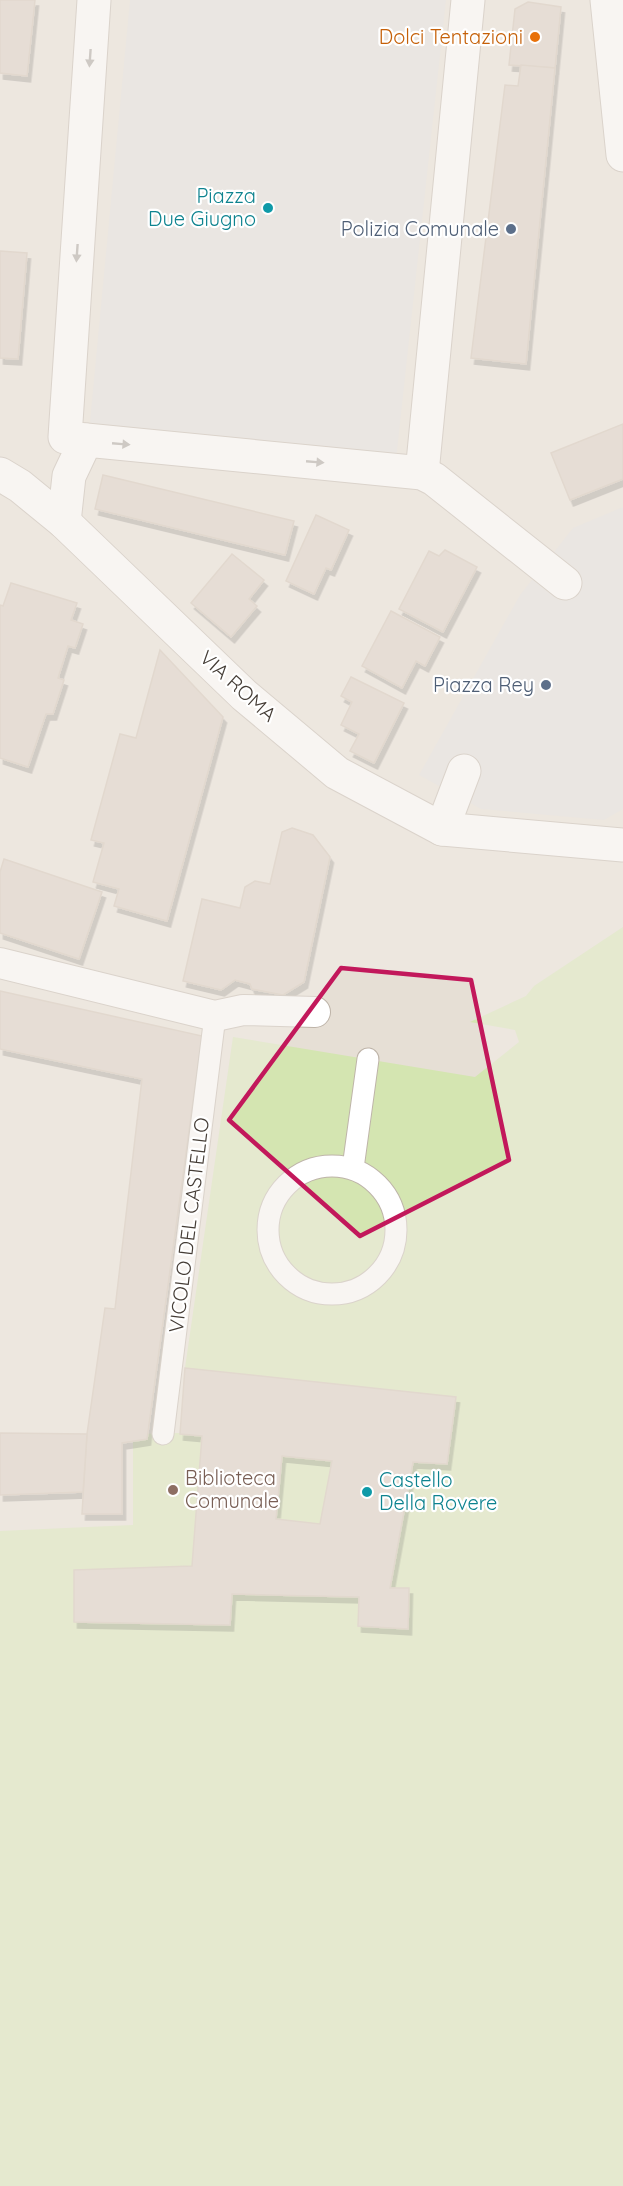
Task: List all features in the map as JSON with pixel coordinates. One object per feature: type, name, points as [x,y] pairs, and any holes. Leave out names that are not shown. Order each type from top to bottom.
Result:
[{"type":"street","points":[[64,522],[75,439],[94,0]]},
{"type":"street","points":[[422,472],[468,0]]},
{"type":"street","points":[[607,0],[623,156]]},
{"type":"street","points":[[75,439],[422,472],[434,479],[565,583]]},
{"type":"street","points":[[10,480],[45,473],[75,439]]},
{"type":"street","name":"VIA ROMA","points":[[10,480],[64,522],[244,695],[337,773],[437,835],[510,836],[623,845]]},
{"type":"street","points":[[437,835],[464,771]]},
{"type":"street","points":[[0,963],[215,1016],[243,1010],[315,1012]]},
{"type":"lane","name":"VICOLO DEL CASTELLO","points":[[163,1434],[215,1016]]},
{"type":"lane","points":[[353,1168],[368,1059]]},
{"type":"lane","points":[[331,1165],[353,1168],[372,1178],[387,1195],[396,1215],[397,1236],[391,1258],[379,1276],[361,1288],[340,1295],[318,1293],[299,1286],[283,1272],[272,1254],[268,1234],[270,1213],[278,1194],[292,1179],[311,1169],[331,1165]]},
{"type":"highlighted area","points":[[341,968],[471,980],[509,1160],[360,1236],[229,1120]]},
{"type":"shaded area","points":[[0,0],[623,0],[623,2186],[0,2186]]},
{"type":"shaded area","name":"Piazza Due Giugno","points":[[130,0],[446,0],[396,460],[89,432]]},
{"type":"shaded area","name":"Piazza Rey","points":[[623,507],[623,809],[604,820],[481,809],[419,775],[520,595],[573,528]]},
{"type":"green space","points":[[623,927],[623,2186],[0,2186],[0,1531],[133,1525],[133,1434],[180,1433],[185,1368],[233,1037],[475,1077],[519,1042],[515,1030],[470,1022],[526,996],[534,986]]},
{"type":"building","points":[[0,0],[35,0],[27,76],[0,73]]},
{"type":"building","name":"Dolci Tentazioni","points":[[528,2],[561,7],[555,68],[509,65],[515,9]]},
{"type":"building","points":[[521,65],[555,68],[526,364],[471,358],[505,85],[518,86]]},
{"type":"building","points":[[0,251],[27,253],[18,359],[0,358]]},
{"type":"building","points":[[623,424],[623,479],[570,500],[551,453]]},
{"type":"building","points":[[103,475],[294,521],[285,555],[95,509]]},
{"type":"building","points":[[316,515],[349,530],[331,570],[326,568],[314,594],[286,581]]},
{"type":"building","points":[[445,550],[477,567],[443,632],[399,609],[429,551],[439,556]]},
{"type":"building","points":[[232,554],[264,580],[249,599],[257,606],[231,637],[191,603]]},
{"type":"building","points":[[11,583],[77,603],[71,620],[83,624],[75,648],[68,646],[58,678],[64,680],[53,714],[46,714],[28,767],[0,758],[0,605],[3,606]]},
{"type":"building","points":[[391,611],[440,637],[425,666],[416,661],[402,688],[362,666]]},
{"type":"building","points":[[160,650],[223,717],[167,921],[114,906],[119,889],[93,882],[104,843],[91,840],[120,734],[136,738]]},
{"type":"building","points":[[351,677],[404,703],[374,763],[350,751],[359,734],[341,725],[352,702],[341,696]]},
{"type":"building","points":[[292,828],[313,835],[330,857],[304,982],[283,995],[252,989],[250,984],[235,980],[221,990],[183,981],[202,899],[240,908],[245,887],[255,881],[270,884],[282,832]]},
{"type":"building","points":[[4,859],[102,892],[79,959],[0,933],[0,872]]},
{"type":"building","points":[[0,991],[202,1036],[147,1439],[122,1443],[122,1514],[82,1514],[87,1434],[105,1308],[115,1309],[142,1079],[0,1049]]},
{"type":"building","name":"Castello Della Rovere","points":[[185,1368],[456,1397],[447,1464],[413,1462],[390,1588],[409,1588],[408,1629],[358,1626],[359,1597],[232,1594],[230,1625],[74,1622],[74,1570],[192,1566],[202,1436],[180,1434]],"holes":[[[282,1456],[332,1461],[320,1524],[276,1519]]]},
{"type":"building","points":[[0,1433],[87,1434],[83,1492],[0,1495]]},
{"type":"place","name":"Dolci Tentazioni","points":[[535,37]]},
{"type":"place","name":"Piazza Due Giugno","points":[[268,208]]},
{"type":"place","name":"Polizia Comunale","points":[[511,229]]},
{"type":"place","name":"Piazza Rey","points":[[546,685]]},
{"type":"place","name":"Biblioteca Comunale","points":[[173,1490]]},
{"type":"place","name":"Castello Della Rovere","points":[[367,1492]]}]
